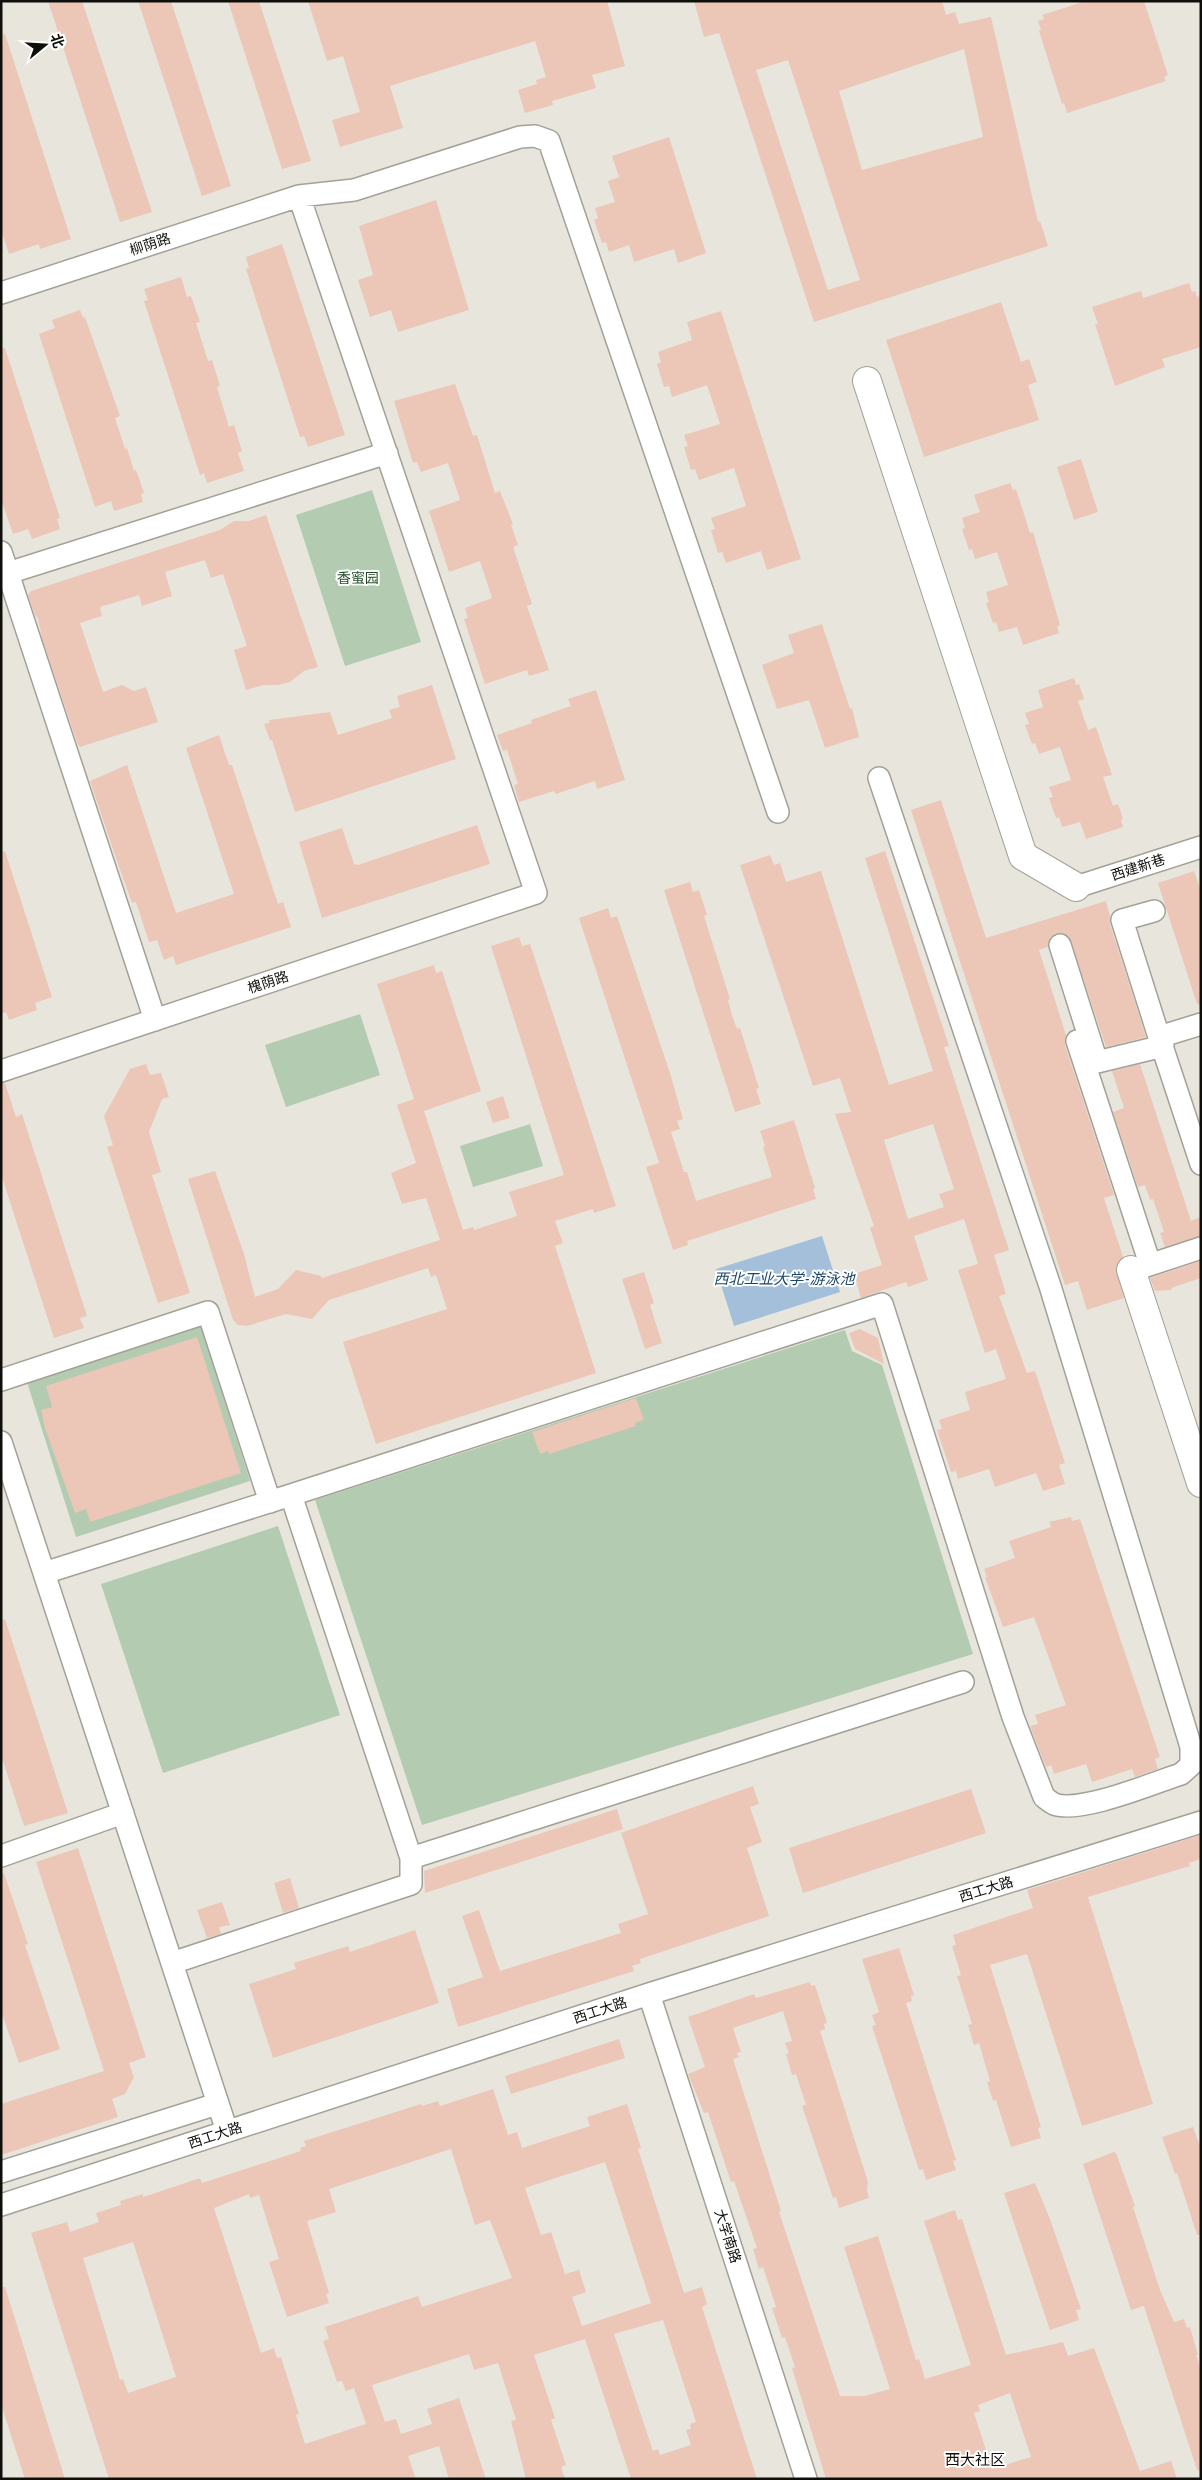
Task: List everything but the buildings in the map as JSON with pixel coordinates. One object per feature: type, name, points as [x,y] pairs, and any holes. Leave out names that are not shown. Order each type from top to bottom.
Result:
[{"type":"main road","points":[[867,381],[1023,856],[1076,887]]},
{"type":"main road","points":[[1141,1267],[1201,1483]]},
{"type":"street","name":"柳荫路","points":[[1,292],[299,196],[354,190],[520,137],[535,136],[549,141],[778,812]]},
{"type":"street","points":[[8,573],[387,454],[299,196]]},
{"type":"street","name":"槐荫路","points":[[1,1071],[536,893],[387,454]]},
{"type":"street","points":[[1,552],[155,1020]]},
{"type":"street","points":[[44,1573],[291,1496],[882,1304],[1014,1717],[1044,1797],[1054,1804],[1069,1805],[1094,1802],[1181,1774],[1191,1764],[1191,1747],[1050,1286],[879,778]]},
{"type":"street","name":"西建新巷","points":[[1076,887],[1201,847]]},
{"type":"street","points":[[1154,910],[1122,920],[1201,1164]]},
{"type":"street","points":[[1060,946],[1097,1062],[1161,1041],[1201,1024]]},
{"type":"street","points":[[1077,1040],[1141,1267],[1201,1248]]},
{"type":"street","points":[[1,1380],[208,1312],[270,1502]]},
{"type":"street","points":[[1,1442],[227,2131]]},
{"type":"street","points":[[172,1963],[411,1884],[411,1858],[291,1496]]},
{"type":"street","points":[[411,1858],[963,1682]]},
{"type":"street","points":[[1,1856],[123,1813]]},
{"type":"street","name":"西工大路","points":[[1,2205],[649,1994],[1201,1822]]},
{"type":"street","name":"大学南路","points":[[649,1994],[806,2479]]},
{"type":"street","points":[[1,2172],[217,2104]]},
{"type":"green space","name":"香蜜园","points":[[372,490],[421,642],[345,666],[296,515]]},
{"type":"green space","points":[[360,1014],[380,1075],[286,1107],[265,1045]]},
{"type":"green space","points":[[530,1124],[543,1166],[473,1187],[460,1146]]},
{"type":"green space","points":[[200,1323],[250,1481],[76,1537],[26,1379]]},
{"type":"green space","points":[[845,1330],[852,1351],[882,1365],[973,1654],[422,1825],[315,1500]]},
{"type":"green space","points":[[278,1526],[340,1715],[163,1773],[101,1584]]},
{"type":"water","name":"西北工业大学-游泳池","points":[[822,1236],[840,1292],[734,1326],[716,1269]]},
{"type":"district","name":"西大社区","points":[[975,2460]]}]
